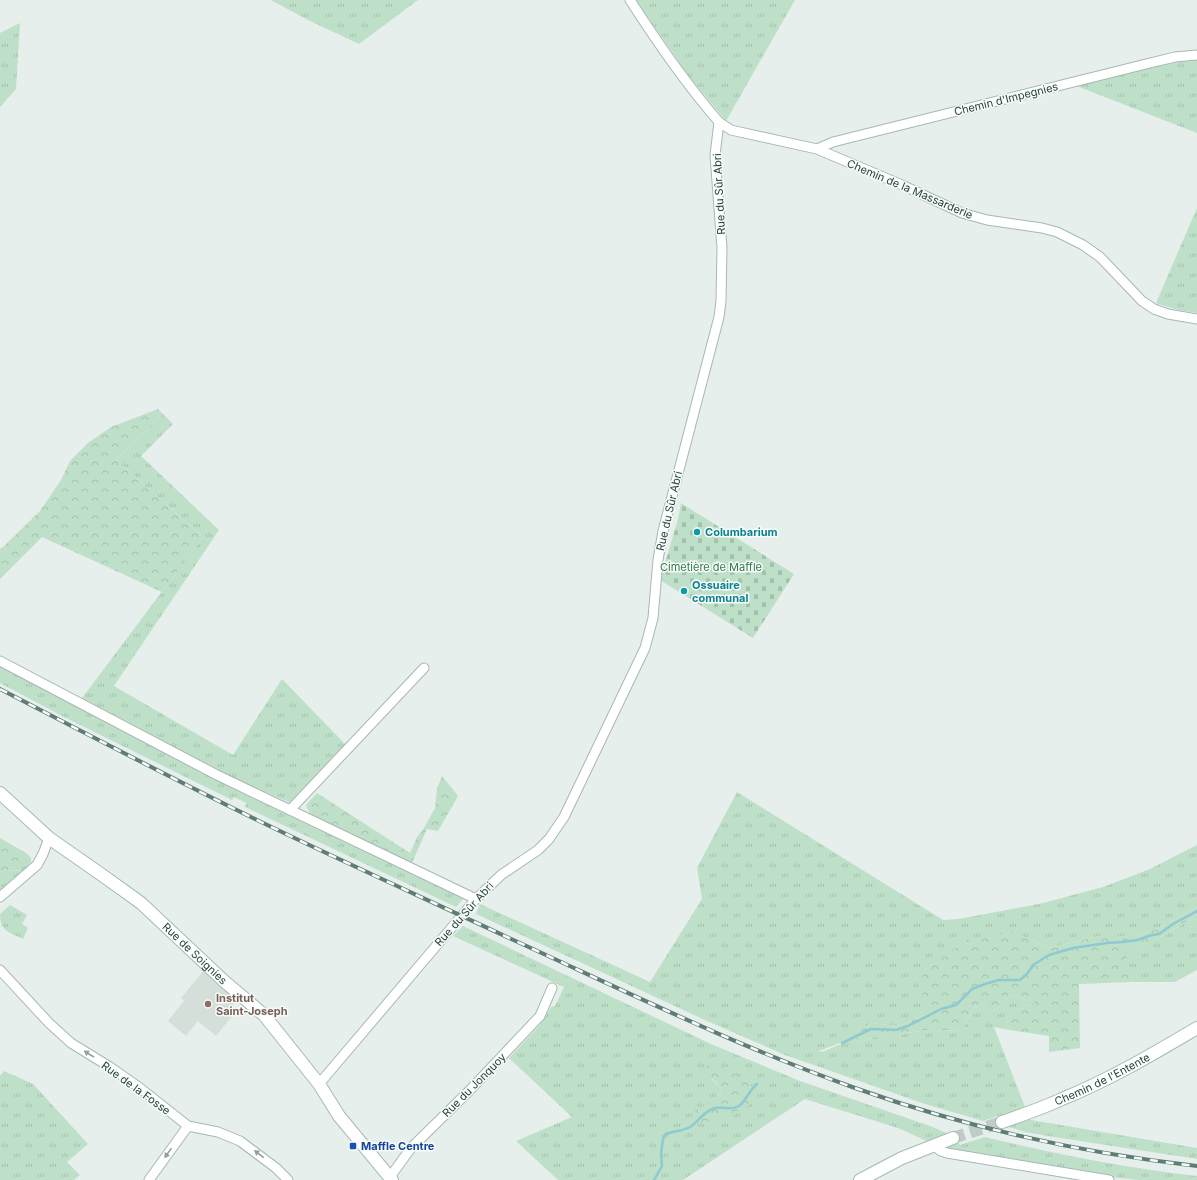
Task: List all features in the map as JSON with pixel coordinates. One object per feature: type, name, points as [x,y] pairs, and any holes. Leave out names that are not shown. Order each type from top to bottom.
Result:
[{"type":"street","points":[[630,0],[664,51],[719,122]]},
{"type":"street","name":"Chemin d'Impegnies","points":[[817,149],[833,142],[1150,63],[1175,57],[1197,55]]},
{"type":"street","name":"Chemin de la Massarderie","points":[[719,122],[731,130],[817,149],[902,185],[962,213],[987,220],[1042,228],[1071,238],[1100,257],[1142,301],[1154,309],[1168,314],[1197,319]]},
{"type":"street","name":"Rue du Sûr Abri","points":[[319,1084],[476,899],[501,875],[538,850],[549,839],[564,817],[647,642],[651,631],[658,560],[663,531],[719,317],[721,301],[722,248],[716,156],[719,122]]},
{"type":"street","points":[[0,661],[217,775],[476,899]]},
{"type":"street","points":[[290,810],[424,668]]},
{"type":"street","name":"Rue de Soignies","points":[[0,792],[49,838],[141,903],[264,1015],[319,1084],[339,1116],[391,1179]]},
{"type":"street","points":[[0,897],[37,865],[49,838]]},
{"type":"street","name":"Rue de la Fosse","points":[[0,970],[60,1034],[140,1088],[188,1126],[218,1132],[240,1141],[276,1168],[288,1180]]},
{"type":"street","name":"Rue du Jonquoy","points":[[391,1179],[411,1148],[540,1016],[552,988]]},
{"type":"street","name":"Chemin de l'Entente","points":[[1002,1122],[1063,1099],[1119,1073],[1197,1028]]},
{"type":"street","points":[[149,1180],[188,1126]]},
{"type":"street","points":[[860,1180],[902,1158],[953,1138]]},
{"type":"street","points":[[934,1146],[947,1153],[1109,1180]]},
{"type":"shaded area","name":"Institut Saint-Joseph","points":[[204,970],[237,1000],[232,1006],[237,1010],[216,1036],[198,1021],[186,1036],[168,1021],[184,1001],[181,998]]},
{"type":"green space","points":[[271,0],[418,0],[359,44],[308,20]]},
{"type":"green space","points":[[636,0],[795,0],[726,121],[688,75]]},
{"type":"green space","points":[[20,23],[16,89],[0,107],[0,33]]},
{"type":"green space","points":[[1197,59],[1197,133],[1074,85],[1169,61]]},
{"type":"green space","points":[[1197,208],[1197,313],[1178,310],[1156,303]]},
{"type":"green space","points":[[158,409],[163,414],[116,460],[203,537],[162,592],[42,537],[0,579],[0,549],[40,511],[61,480],[70,461],[88,443],[111,427]]},
{"type":"green space","points":[[163,414],[173,424],[141,456],[219,530],[114,686],[233,755],[282,679],[347,746],[291,803],[222,773],[82,698],[203,537],[116,460]]},
{"type":"green space","name":"Cimetière de Maffle","points":[[681,503],[794,574],[753,638],[660,580],[678,519]]},
{"type":"green space","points":[[0,664],[266,804],[464,898],[456,907],[245,807],[246,803],[234,797],[232,800],[64,717],[0,683]]},
{"type":"green space","points":[[442,776],[458,796],[438,831],[427,829],[412,863],[310,814],[306,805],[317,793],[410,853],[417,837],[424,828],[435,808],[437,789]]},
{"type":"green space","points":[[737,792],[943,920],[959,919],[1043,903],[1103,887],[1150,869],[1197,845],[1197,907],[1158,929],[1132,936],[1099,936],[1049,948],[1014,932],[932,1012],[899,1026],[871,1023],[848,1040],[819,1051],[822,1052],[855,1038],[861,1042],[869,1038],[880,1040],[889,1034],[929,1030],[962,1031],[974,1007],[984,1003],[988,1013],[998,1008],[1011,995],[1035,1003],[1013,1011],[1006,1019],[1010,1030],[994,1027],[1025,1107],[983,1121],[925,1104],[785,1055],[707,1021],[476,914],[480,904],[650,982],[702,899],[697,868]]},
{"type":"green space","points":[[0,838],[26,853],[31,858],[31,862],[24,871],[0,870]]},
{"type":"green space","points":[[0,870],[24,871],[0,891]]},
{"type":"green space","points":[[10,905],[27,915],[22,924],[28,928],[23,939],[6,930],[0,920],[0,914]]},
{"type":"green space","points":[[1197,907],[1197,915],[1162,937],[1125,951],[1132,982],[1079,984],[1080,1048],[1049,1052],[1049,1036],[1010,1030],[1006,1019],[1013,1011],[1035,1003],[1011,995],[998,1008],[988,1013],[984,1003],[974,1007],[962,1031],[929,1030],[889,1034],[880,1040],[869,1038],[861,1042],[855,1038],[854,1033],[871,1023],[899,1026],[932,1012],[917,985],[928,968],[966,940],[1014,932],[1049,948],[1099,936],[1132,936],[1158,929]]},
{"type":"green space","points":[[1197,915],[1197,970],[1175,982],[1132,982],[1124,951],[1162,937]]},
{"type":"green space","points":[[463,926],[711,1044],[800,1081],[933,1127],[948,1134],[931,1143],[898,1128],[805,1099],[683,1180],[558,1180],[516,1141],[572,1117],[509,1058],[540,1025],[551,1007],[555,1006],[564,987],[453,936]],"holes":[[[710,1077],[753,1103],[715,1100],[722,1090]]]},
{"type":"green space","points":[[708,1060],[751,1082],[753,1103],[731,1114],[704,1123],[694,1120],[695,1110],[715,1100],[722,1090],[706,1071]]},
{"type":"green space","points":[[4,1071],[33,1084],[88,1144],[67,1162],[80,1175],[74,1180],[0,1180],[0,1076]]},
{"type":"green space","points":[[1030,1119],[1197,1148],[1197,1159],[1054,1137],[1025,1132],[1009,1127]]},
{"type":"green space","points":[[985,1137],[1090,1160],[1197,1176],[1197,1180],[1139,1180],[1099,1176],[948,1150],[948,1146],[958,1142],[960,1145]]},
{"type":"waterway","points":[[842,1043],[871,1029],[896,1030],[908,1026],[941,1009],[956,1005],[972,989],[985,984],[999,980],[1020,980],[1027,974],[1033,965],[1049,955],[1073,948],[1137,940],[1159,934],[1173,924],[1197,911]]},
{"type":"waterway","points":[[654,1180],[662,1166],[661,1153],[663,1139],[666,1134],[690,1127],[711,1109],[733,1108],[739,1106],[757,1084]]},
{"type":"tunnel","points":[[953,1138],[1002,1122]]},
{"type":"railway","points":[[0,689],[159,771],[350,864],[723,1036],[811,1072],[939,1115],[1024,1137],[1110,1154],[1197,1166]]},
{"type":"place","name":"Columbarium","points":[[697,532]]},
{"type":"place","name":"Ossuaire communal","points":[[684,591]]},
{"type":"place","name":"Institut Saint-Joseph","points":[[208,1004]]},
{"type":"place","name":"Maffle Centre","points":[[353,1146]]}]
